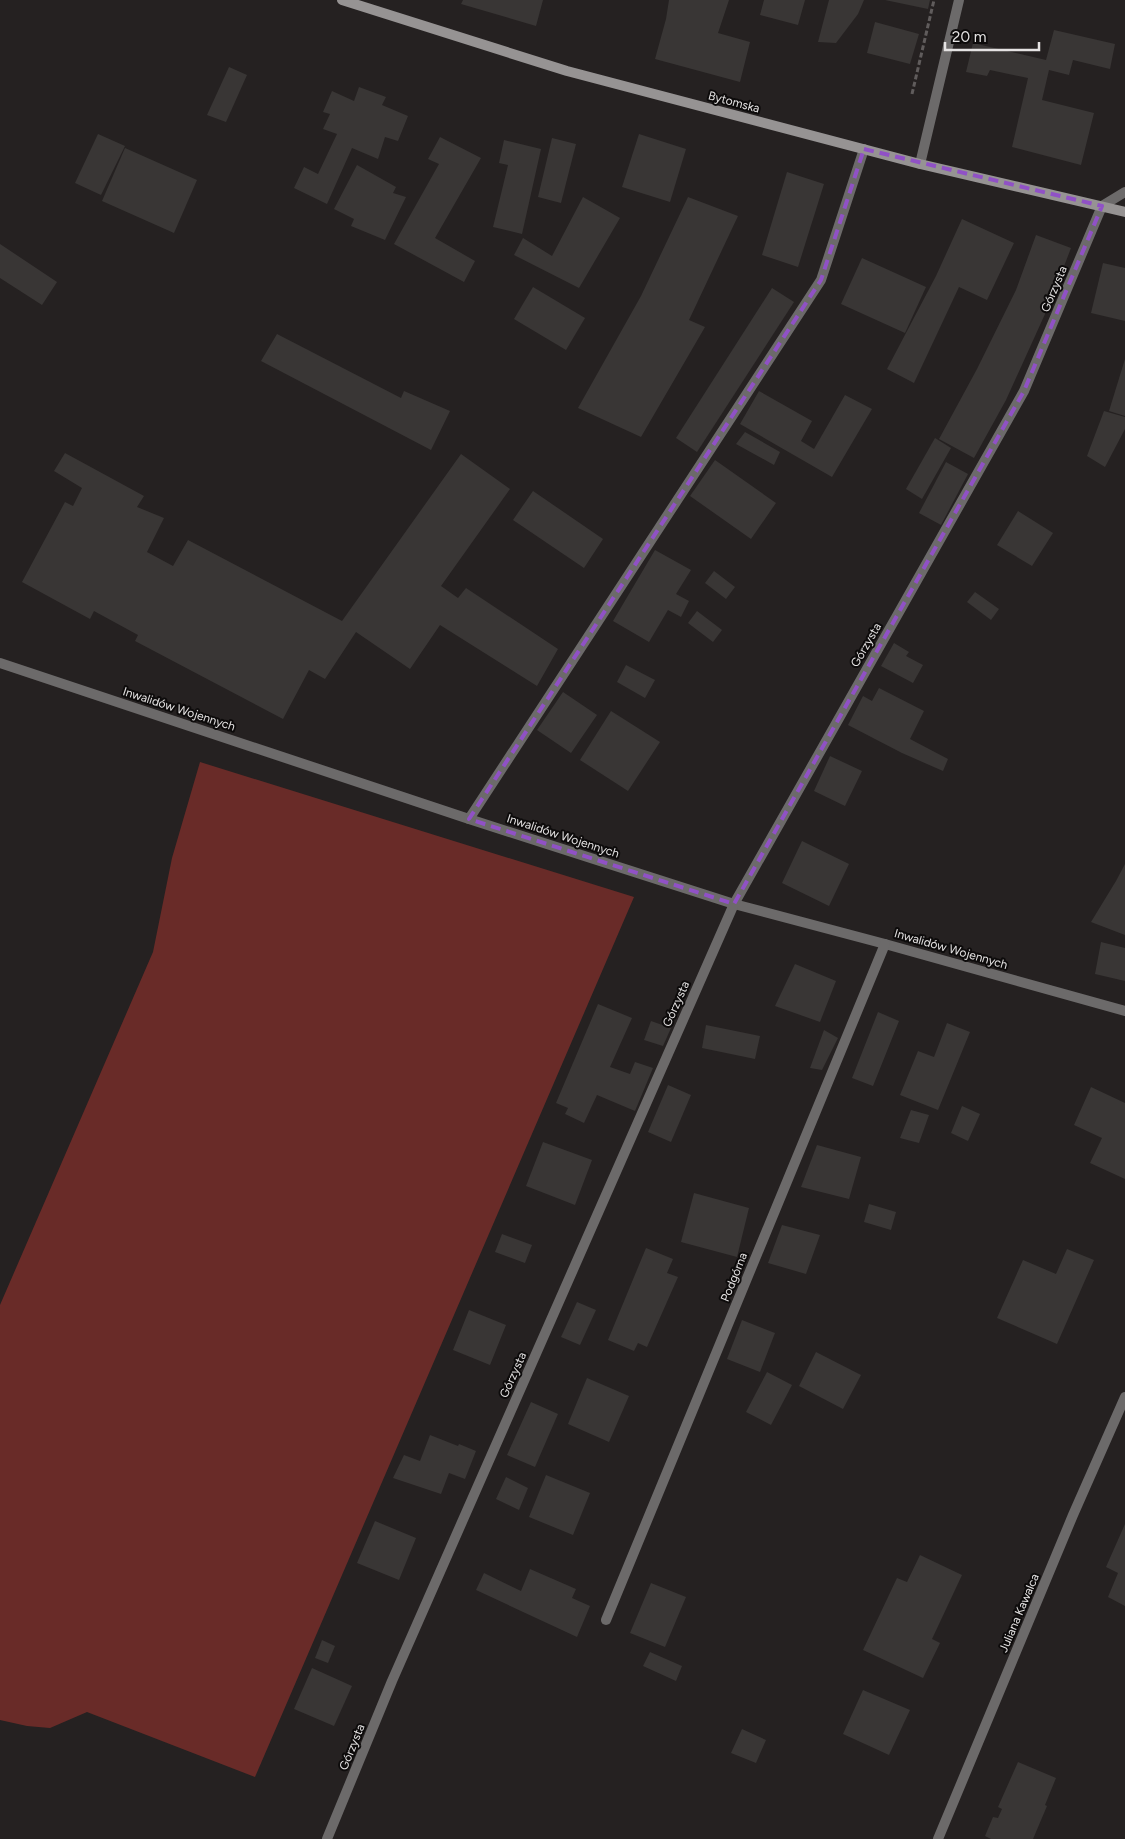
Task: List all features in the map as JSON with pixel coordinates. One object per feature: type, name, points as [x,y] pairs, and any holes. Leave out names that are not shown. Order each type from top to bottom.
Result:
[{"type":"street","name":"Bytomska","points":[[342,0],[568,71],[920,164],[1125,212]]},
{"type":"street","points":[[920,164],[959,0]]},
{"type":"street","points":[[470,819],[821,280],[864,149]]},
{"type":"street","points":[[1102,206],[1125,192]]},
{"type":"street","name":"Górzysta","points":[[327,1839],[392,1681],[734,904],[1024,391],[1102,206]]},
{"type":"street","name":"Inwalidów Wojennych","points":[[0,663],[470,819],[734,904],[1125,1011]]},
{"type":"street","name":"Podgórna","points":[[606,1620],[885,944]]},
{"type":"street","name":"Juliana Kawalca","points":[[938,1839],[1073,1515],[1125,1397]]},
{"type":"path","points":[[912,94],[934,0]]},
{"type":"highlighted area","points":[[864,149],[1102,206],[1024,391],[734,904],[469,819],[821,280]]},
{"type":"shaded area","points":[[200,762],[634,897],[255,1777],[87,1712],[50,1728],[27,1726],[0,1720],[0,1305],[153,952],[172,858]]},
{"type":"building","points":[[463,0],[543,0],[536,26],[461,4]]},
{"type":"building","points":[[669,0],[729,0],[718,33],[750,42],[740,82],[655,59]]},
{"type":"building","points":[[764,0],[805,0],[798,25],[760,15]]},
{"type":"building","points":[[829,0],[864,0],[858,14],[836,43],[818,42]]},
{"type":"building","points":[[885,0],[930,0],[928,9]]},
{"type":"building","points":[[875,22],[919,34],[910,64],[867,53]]},
{"type":"building","points":[[1054,30],[1115,44],[1110,69],[1073,60],[1069,75],[1049,70],[1042,100],[1094,113],[1081,165],[1012,147],[1028,78],[990,70],[987,76],[966,72],[973,43],[1046,60]]},
{"type":"building","points":[[229,67],[247,75],[226,122],[207,115]]},
{"type":"building","points":[[359,87],[386,97],[382,105],[408,116],[398,141],[385,137],[378,159],[352,148],[327,204],[294,188],[304,167],[318,174],[337,134],[323,129],[330,114],[323,112],[332,91],[354,101]]},
{"type":"building","points":[[98,134],[125,146],[101,195],[75,183]]},
{"type":"building","points":[[639,134],[686,149],[670,202],[622,187]]},
{"type":"building","points":[[440,137],[481,158],[435,238],[475,261],[464,282],[394,244],[439,164],[428,159]]},
{"type":"building","points":[[552,138],[576,144],[561,203],[538,197]]},
{"type":"building","points":[[504,140],[541,149],[522,234],[493,227],[508,165],[499,163]]},
{"type":"building","points":[[125,148],[197,180],[174,233],[102,201]]},
{"type":"building","points":[[357,165],[396,187],[393,193],[406,197],[385,240],[351,226],[354,219],[334,209]]},
{"type":"building","points":[[787,172],[824,184],[798,267],[762,255]]},
{"type":"building","points":[[583,197],[620,218],[579,288],[514,255],[523,238],[552,256]]},
{"type":"building","points":[[688,197],[738,216],[689,320],[705,327],[641,437],[578,408],[641,296]]},
{"type":"building","points":[[962,219],[1014,243],[987,300],[959,287],[914,383],[887,369],[936,276]]},
{"type":"building","points":[[1036,235],[1071,248],[1050,303],[1006,400],[974,458],[939,439],[977,369],[1016,290]]},
{"type":"building","points":[[0,244],[57,282],[42,305],[0,278]]},
{"type":"building","points":[[862,258],[926,287],[905,333],[841,304]]},
{"type":"building","points":[[1103,263],[1125,268],[1125,321],[1091,313]]},
{"type":"building","points":[[533,287],[585,318],[566,350],[514,319]]},
{"type":"building","points":[[772,288],[794,302],[697,452],[676,438]]},
{"type":"building","points":[[277,334],[401,398],[404,391],[450,411],[431,450],[261,361]]},
{"type":"building","points":[[1125,359],[1125,416],[1109,411]]},
{"type":"building","points":[[759,391],[812,421],[801,441],[814,449],[845,395],[872,409],[832,477],[740,424]]},
{"type":"building","points":[[1104,411],[1125,417],[1125,429],[1105,467],[1087,456]]},
{"type":"building","points":[[745,432],[780,452],[774,465],[736,444]]},
{"type":"building","points":[[935,438],[951,448],[922,499],[906,489]]},
{"type":"building","points":[[65,453],[144,496],[137,507],[164,518],[147,552],[173,566],[188,540],[342,621],[461,454],[510,489],[441,586],[458,598],[466,588],[558,649],[537,686],[440,625],[410,669],[356,632],[325,679],[309,670],[283,719],[135,641],[138,635],[94,611],[90,619],[22,582],[65,502],[73,506],[82,488],[54,471]]},
{"type":"building","points":[[715,460],[776,503],[751,539],[690,496]]},
{"type":"building","points":[[946,462],[968,474],[941,525],[919,513]]},
{"type":"building","points":[[533,491],[603,539],[584,568],[513,520]]},
{"type":"building","points":[[1018,511],[1053,533],[1032,566],[997,545]]},
{"type":"building","points":[[655,550],[691,570],[676,594],[689,601],[681,617],[668,610],[649,642],[613,621]]},
{"type":"building","points":[[714,571],[735,587],[726,599],[705,583]]},
{"type":"building","points":[[975,592],[999,609],[991,620],[967,602]]},
{"type":"building","points":[[697,611],[722,630],[713,642],[688,623]]},
{"type":"building","points":[[894,643],[909,652],[906,656],[923,665],[913,683],[881,666]]},
{"type":"building","points":[[626,665],[655,680],[645,698],[617,682]]},
{"type":"building","points":[[879,688],[924,711],[910,739],[948,759],[943,771],[902,753],[848,725],[863,696],[872,701]]},
{"type":"building","points":[[563,692],[597,715],[571,753],[537,730]]},
{"type":"building","points":[[611,711],[660,742],[628,791],[580,760]]},
{"type":"building","points":[[830,756],[862,771],[845,806],[814,791]]},
{"type":"building","points":[[802,841],[849,864],[829,906],[782,883]]},
{"type":"building","points":[[1125,864],[1125,935],[1091,922]]},
{"type":"building","points":[[1101,942],[1125,948],[1125,981],[1095,974]]},
{"type":"building","points":[[795,964],[836,981],[820,1022],[775,1006]]},
{"type":"building","points":[[598,1004],[632,1018],[610,1067],[630,1074],[635,1062],[653,1068],[635,1111],[597,1095],[584,1123],[565,1114],[568,1108],[556,1103]]},
{"type":"building","points":[[878,1012],[899,1021],[873,1086],[852,1078]]},
{"type":"building","points":[[651,1021],[671,1028],[663,1046],[644,1040]]},
{"type":"building","points":[[947,1023],[970,1032],[938,1110],[900,1095],[918,1051],[934,1057]]},
{"type":"building","points":[[706,1025],[760,1036],[755,1059],[702,1048]]},
{"type":"building","points":[[824,1030],[838,1038],[822,1070],[810,1068]]},
{"type":"building","points":[[668,1085],[691,1095],[671,1142],[648,1132]]},
{"type":"building","points":[[1091,1087],[1125,1103],[1125,1179],[1090,1163],[1102,1138],[1074,1125]]},
{"type":"building","points":[[962,1106],[980,1114],[968,1141],[951,1133]]},
{"type":"building","points":[[911,1110],[929,1115],[919,1143],[900,1138]]},
{"type":"building","points":[[543,1142],[592,1160],[575,1205],[526,1186]]},
{"type":"building","points":[[817,1145],[861,1157],[849,1199],[801,1187]]},
{"type":"building","points":[[694,1193],[749,1208],[737,1257],[681,1242]]},
{"type":"building","points":[[869,1204],[896,1212],[891,1230],[864,1222]]},
{"type":"building","points":[[782,1225],[820,1235],[806,1274],[768,1263]]},
{"type":"building","points":[[502,1234],[532,1245],[525,1263],[495,1252]]},
{"type":"building","points":[[646,1248],[673,1259],[667,1273],[678,1277],[647,1347],[638,1343],[634,1351],[608,1340]]},
{"type":"building","points":[[1067,1249],[1094,1260],[1057,1344],[997,1318],[1023,1260],[1056,1274]]},
{"type":"building","points":[[577,1302],[596,1310],[580,1345],[561,1337]]},
{"type":"building","points":[[469,1310],[506,1325],[490,1365],[453,1350]]},
{"type":"building","points":[[742,1320],[775,1333],[760,1372],[727,1359]]},
{"type":"building","points":[[816,1352],[861,1375],[843,1409],[799,1386]]},
{"type":"building","points":[[767,1372],[792,1385],[771,1425],[746,1412]]},
{"type":"building","points":[[587,1378],[629,1396],[609,1442],[568,1424]]},
{"type":"building","points":[[531,1402],[558,1414],[535,1467],[507,1455]]},
{"type":"building","points":[[430,1435],[476,1451],[465,1479],[449,1473],[441,1494],[393,1478],[404,1455],[420,1461]]},
{"type":"building","points":[[546,1475],[590,1493],[573,1535],[529,1517]]},
{"type":"building","points":[[506,1477],[528,1488],[519,1510],[496,1499]]},
{"type":"building","points":[[375,1521],[416,1538],[399,1580],[357,1563]]},
{"type":"building","points":[[1125,1524],[1125,1606],[1108,1597],[1118,1573],[1106,1567]]},
{"type":"building","points":[[920,1555],[962,1575],[932,1639],[940,1643],[923,1678],[863,1650],[897,1578],[907,1582]]},
{"type":"building","points":[[530,1569],[576,1589],[572,1598],[590,1606],[577,1637],[476,1590],[484,1573],[521,1591]]},
{"type":"building","points":[[651,1583],[686,1597],[665,1647],[630,1633]]},
{"type":"building","points":[[322,1640],[335,1646],[328,1663],[315,1658]]},
{"type":"building","points":[[650,1652],[682,1666],[676,1681],[643,1666]]},
{"type":"building","points":[[312,1668],[352,1686],[334,1726],[294,1709]]},
{"type":"building","points":[[863,1690],[910,1710],[889,1755],[843,1734]]},
{"type":"building","points":[[742,1729],[766,1740],[756,1763],[731,1753]]},
{"type":"building","points":[[1018,1762],[1056,1778],[1045,1805],[1047,1806],[1033,1839],[991,1839],[985,1836],[993,1817],[998,1818],[1002,1809],[998,1807]]}]
